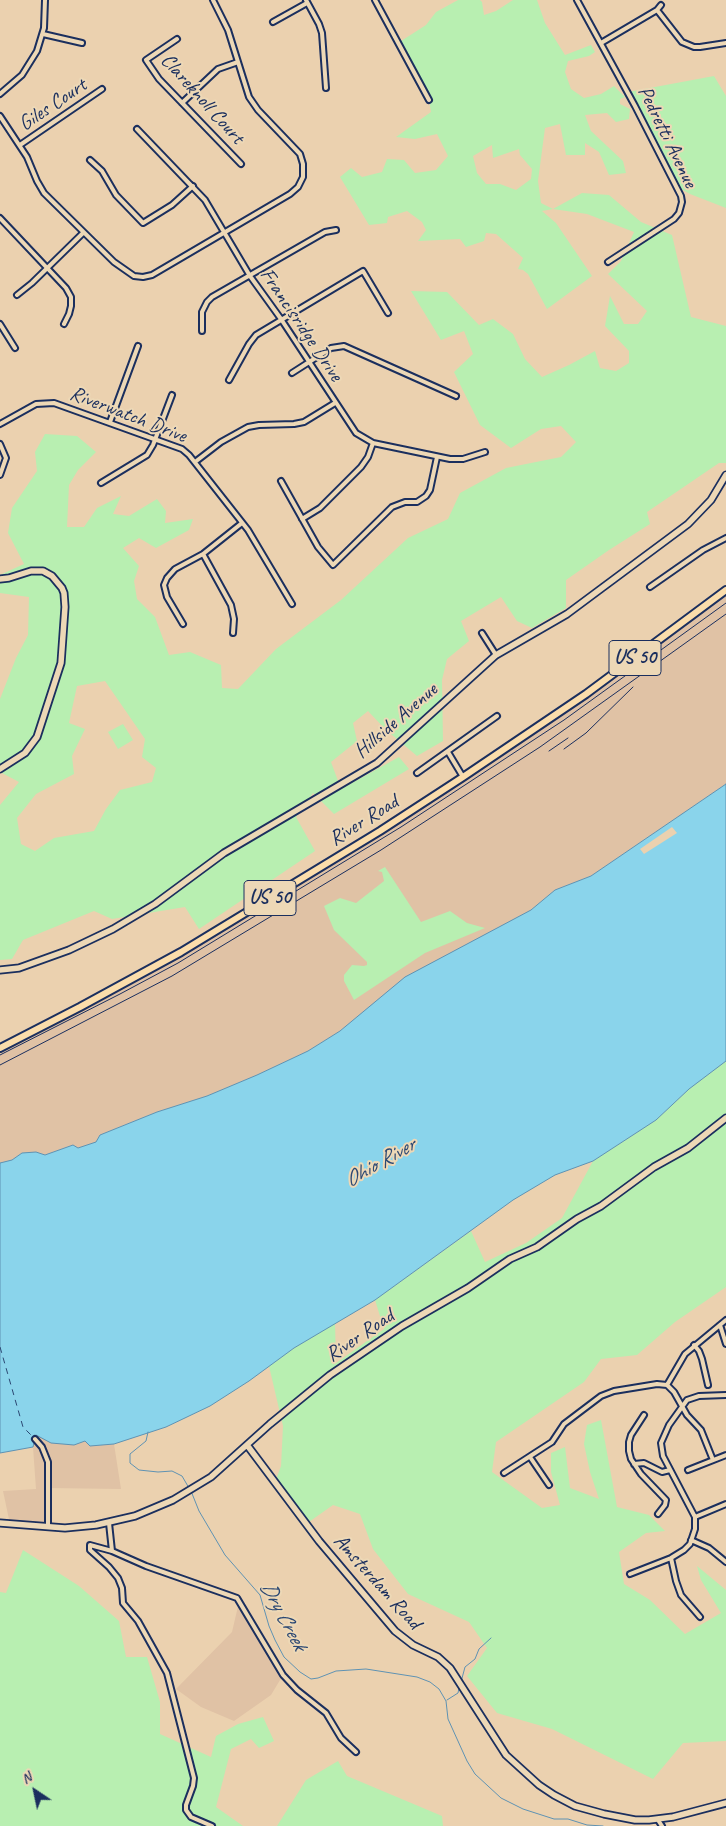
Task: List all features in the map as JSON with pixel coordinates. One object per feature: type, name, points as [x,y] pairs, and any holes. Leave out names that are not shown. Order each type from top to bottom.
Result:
[{"type":"main road","name":"Hillside Avenue","points":[[0,970],[19,968],[69,950],[113,929],[155,904],[224,853],[377,763],[496,655],[567,614],[676,534],[711,500],[726,475]]},
{"type":"main road","points":[[0,579],[30,571],[43,571],[52,576],[62,588],[65,608],[61,663],[36,737],[25,752],[0,769]]},
{"type":"main road","name":"River Road","points":[[0,1048],[181,952],[380,831],[586,694],[726,590]]},
{"type":"main road","name":"River Road","points":[[0,1523],[75,1527],[109,1523],[162,1506],[211,1477],[270,1424],[330,1375],[394,1331],[468,1288],[510,1259],[537,1247],[577,1219],[601,1206],[654,1167],[688,1148],[726,1118]]},
{"type":"main road","name":"Amsterdam Road","points":[[247,1445],[319,1541],[395,1631],[413,1645],[438,1656],[450,1668],[496,1742],[511,1761],[554,1796],[575,1806],[635,1820],[658,1820],[726,1803]]},
{"type":"street","points":[[0,94],[16,81],[27,68],[36,51],[43,34],[45,0]]},
{"type":"street","points":[[0,116],[27,157],[40,187],[114,262],[129,273],[143,277],[152,275],[295,191],[301,182],[304,172],[302,159],[296,150],[253,104],[247,92],[228,30],[213,0]]},
{"type":"street","points":[[375,0],[429,100]]},
{"type":"street","name":"Pedretti Avenue","points":[[577,0],[636,106],[681,196],[682,202],[681,209],[674,220],[608,262]]},
{"type":"street","points":[[273,22],[307,1],[322,34],[326,88]]},
{"type":"street","points":[[601,43],[657,10],[662,5]]},
{"type":"street","points":[[657,10],[682,42],[694,47],[726,43]]},
{"type":"street","points":[[43,34],[82,43]]},
{"type":"street","name":"Clareknoll Court","points":[[177,39],[146,60],[159,80],[241,164]]},
{"type":"street","points":[[182,103],[218,69],[238,62]]},
{"type":"street","name":"Giles Court","points":[[20,146],[102,89]]},
{"type":"street","name":"Francisridge Drive","points":[[138,129],[205,200],[250,276],[281,319],[356,433],[373,442],[450,459],[463,459],[485,452]]},
{"type":"street","points":[[90,160],[102,171],[116,195],[142,223],[172,205],[193,186]]},
{"type":"street","points":[[0,218],[66,288],[71,297],[71,310],[64,324]]},
{"type":"street","points":[[202,331],[202,312],[207,302],[212,298],[325,232],[336,230]]},
{"type":"street","points":[[17,295],[84,233]]},
{"type":"street","points":[[230,380],[252,339],[262,330],[363,271],[388,313]]},
{"type":"street","points":[[0,324],[15,348]]},
{"type":"street","points":[[110,422],[138,346]]},
{"type":"street","points":[[292,373],[331,348],[349,347],[456,396]]},
{"type":"street","points":[[101,483],[142,458],[150,450],[172,395]]},
{"type":"street","name":"Riverwatch Drive","points":[[0,424],[31,406],[49,402],[60,404],[182,449],[195,462],[242,523],[292,604]]},
{"type":"street","points":[[195,462],[221,442],[248,427],[304,422],[335,403]]},
{"type":"street","points":[[302,519],[320,508],[361,467],[368,457],[373,442]]},
{"type":"street","points":[[0,444],[6,458],[0,475]]},
{"type":"street","points":[[281,480],[321,552],[333,565],[392,507],[400,503],[417,502],[426,496],[430,490],[438,456]]},
{"type":"street","points":[[183,624],[167,597],[164,586],[168,575],[175,569],[203,554],[242,523]]},
{"type":"street","points":[[650,588],[703,550],[726,538]]},
{"type":"street","points":[[203,554],[231,605],[234,619],[233,633]]},
{"type":"street","points":[[482,633],[496,655]]},
{"type":"street","points":[[417,773],[497,716]]},
{"type":"street","points":[[448,752],[463,777]]},
{"type":"street","points":[[667,1385],[682,1358],[694,1345],[726,1320]]},
{"type":"street","points":[[720,1325],[726,1344]]},
{"type":"street","points":[[694,1345],[702,1358],[708,1385]]},
{"type":"street","points":[[504,1474],[552,1442],[564,1424],[606,1394],[615,1390],[657,1384],[667,1385],[674,1392],[686,1414],[701,1430],[713,1460]]},
{"type":"street","points":[[630,1574],[671,1558],[684,1550],[692,1540],[695,1529],[695,1517],[670,1470],[662,1452],[661,1443],[669,1425],[687,1400],[694,1397],[726,1395]]},
{"type":"street","points":[[644,1414],[628,1442],[629,1451],[634,1464],[646,1480],[666,1500],[665,1506],[658,1514]]},
{"type":"street","points":[[35,1438],[42,1447],[48,1462],[48,1527]]},
{"type":"street","points":[[688,1470],[726,1455]]},
{"type":"street","points":[[530,1456],[549,1485]]},
{"type":"street","points":[[634,1464],[646,1463],[662,1472],[670,1470]]},
{"type":"street","points":[[695,1517],[726,1504]]},
{"type":"street","points":[[109,1523],[112,1551]]},
{"type":"street","points":[[692,1540],[709,1548],[726,1562]]},
{"type":"street","points":[[212,1826],[191,1817],[186,1810],[194,1778],[167,1673],[138,1621],[123,1603],[122,1588],[118,1578],[89,1548],[92,1545],[237,1598],[283,1675],[297,1690],[326,1713],[341,1738],[356,1752]]},
{"type":"street","points":[[671,1558],[681,1595],[700,1617]]},
{"type":"street","points":[[658,1820],[662,1826]]},
{"type":"shaded area","points":[[726,590],[726,784],[591,876],[555,890],[531,910],[308,1051],[207,1096],[157,1112],[100,1135],[96,1142],[78,1148],[73,1145],[45,1155],[36,1152],[22,1153],[12,1160],[0,1163],[0,1048],[132,979],[380,831],[534,730]]},
{"type":"shaded area","points":[[36,1435],[74,1445],[85,1441],[90,1446],[114,1444],[121,1489],[48,1488],[48,1527],[10,1524],[3,1491],[36,1489],[33,1447]]},
{"type":"shaded area","points":[[239,1602],[283,1675],[271,1695],[234,1721],[201,1707],[176,1689],[232,1632]]},
{"type":"green space","points":[[458,0],[480,0],[484,15],[496,11],[513,0],[537,0],[545,23],[565,55],[591,45],[595,52],[589,56],[568,61],[565,72],[571,89],[584,98],[601,94],[614,86],[625,97],[620,99],[620,104],[630,109],[629,119],[616,122],[607,113],[585,115],[591,131],[623,161],[626,173],[609,175],[599,152],[585,143],[585,155],[566,155],[560,124],[545,128],[538,181],[541,203],[553,209],[542,211],[556,223],[592,276],[547,309],[528,274],[518,269],[523,258],[496,234],[486,233],[484,241],[466,247],[460,239],[418,241],[426,230],[422,222],[407,211],[388,217],[387,223],[369,225],[340,177],[351,168],[362,177],[382,172],[387,159],[404,160],[415,173],[436,170],[448,156],[437,134],[415,139],[396,137],[431,112],[429,100],[398,43],[426,25],[436,12]],"holes":[[[492,145],[493,158],[519,149],[520,155],[532,169],[531,179],[516,190],[500,184],[486,184],[477,173],[473,156]]]},
{"type":"green space","points":[[714,76],[726,96],[726,208],[690,194],[676,186],[628,92]]},
{"type":"green space","points":[[582,193],[609,195],[641,222],[672,235],[691,317],[726,326],[726,463],[719,463],[647,512],[650,524],[566,580],[566,608],[532,628],[517,621],[501,597],[461,621],[469,641],[447,659],[442,680],[443,741],[417,756],[385,729],[368,711],[353,723],[357,741],[331,762],[341,789],[399,757],[409,769],[334,814],[313,793],[296,817],[315,851],[199,929],[185,907],[112,919],[94,911],[23,940],[12,959],[0,960],[0,805],[19,782],[0,772],[0,699],[16,658],[28,635],[29,597],[0,593],[0,575],[24,564],[8,533],[12,508],[37,471],[35,452],[45,434],[77,436],[96,452],[78,470],[69,485],[67,527],[84,527],[97,508],[121,496],[113,514],[129,516],[157,499],[166,511],[165,523],[193,519],[189,530],[156,548],[139,538],[123,548],[139,566],[134,581],[137,599],[155,617],[169,655],[190,652],[221,665],[222,688],[238,689],[276,649],[341,600],[408,538],[448,519],[460,493],[506,468],[561,457],[576,442],[561,426],[541,429],[511,448],[480,425],[454,372],[473,354],[464,331],[441,340],[411,291],[447,292],[479,325],[493,319],[513,334],[525,359],[542,377],[595,351],[600,368],[616,371],[629,363],[629,351],[605,326],[610,296],[624,324],[638,324],[647,311],[608,274],[621,261],[634,232],[587,214],[553,209]],"holes":[[[105,681],[145,739],[142,757],[156,768],[152,782],[120,790],[106,809],[94,831],[54,838],[35,851],[21,844],[17,818],[36,794],[74,774],[72,756],[85,729],[69,723],[77,686]]]},
{"type":"green space","points":[[123,724],[133,740],[118,749],[108,732]]},
{"type":"green space","points":[[385,867],[421,922],[450,911],[467,923],[485,928],[425,953],[354,1000],[344,981],[344,975],[352,965],[364,966],[367,965],[367,962],[334,930],[324,906],[340,898],[356,903],[384,881],[382,872],[378,871]]},
{"type":"green space","points":[[726,1061],[726,1287],[675,1322],[637,1355],[601,1359],[584,1382],[496,1442],[492,1472],[542,1508],[560,1505],[551,1472],[551,1453],[565,1447],[570,1488],[599,1499],[590,1472],[584,1444],[587,1425],[601,1420],[617,1507],[649,1515],[665,1531],[646,1533],[619,1552],[624,1584],[650,1600],[685,1634],[721,1613],[701,1580],[697,1566],[726,1590],[726,1741],[683,1743],[653,1779],[552,1729],[497,1713],[467,1676],[487,1648],[469,1622],[408,1594],[373,1549],[360,1514],[333,1505],[306,1524],[275,1482],[281,1466],[283,1426],[269,1366],[335,1322],[336,1363],[384,1329],[375,1300],[471,1231],[485,1262],[526,1243],[562,1218],[593,1161],[656,1120],[689,1089]]},
{"type":"green space","points":[[23,1550],[79,1586],[119,1621],[126,1657],[147,1657],[160,1702],[160,1734],[211,1757],[216,1736],[238,1724],[263,1717],[274,1741],[259,1748],[251,1739],[231,1749],[216,1807],[243,1826],[0,1826],[0,1592],[6,1593]]},
{"type":"green space","points":[[338,1761],[347,1776],[442,1816],[443,1826],[277,1826],[306,1780]]},
{"type":"water","name":"Ohio River","points":[[726,784],[726,1061],[689,1089],[656,1120],[593,1161],[555,1175],[513,1200],[375,1300],[294,1348],[249,1381],[210,1406],[166,1427],[114,1444],[90,1446],[85,1441],[74,1445],[51,1443],[36,1435],[33,1447],[0,1453],[0,1163],[12,1160],[22,1153],[36,1152],[45,1155],[73,1145],[78,1148],[96,1142],[100,1135],[157,1112],[207,1096],[308,1051],[340,1031],[405,977],[531,910],[555,890],[591,876]]},
{"type":"pier","points":[[672,827],[677,833],[644,854],[640,849]]},
{"type":"waterway","name":"Dry Creek","points":[[148,1432],[146,1441],[130,1454],[130,1463],[139,1470],[172,1471],[182,1476],[189,1488]]},
{"type":"waterway","name":"Dry Creek","points":[[191,1491],[199,1511],[225,1555],[260,1595],[269,1626],[284,1657],[300,1672],[311,1679],[336,1671],[366,1669],[417,1677],[430,1682],[439,1689],[446,1701],[448,1719],[467,1761],[475,1774],[501,1798],[523,1809],[554,1819],[568,1819],[587,1825],[603,1826]]},
{"type":"waterway","points":[[461,1682],[465,1667],[475,1659],[479,1649],[491,1638]]},
{"type":"waterway","points":[[447,1700],[458,1693],[459,1688]]},
{"type":"ferry route","points":[[0,1347],[23,1427],[34,1438]]},
{"type":"railway","points":[[0,1055],[178,963],[401,827],[564,720],[726,603]]},
{"type":"railway","points":[[0,1065],[172,976],[381,850],[540,747],[726,614]]},
{"type":"railway","points":[[564,749],[586,733],[633,687]]},
{"type":"railway","points":[[549,751],[568,738]]}]
